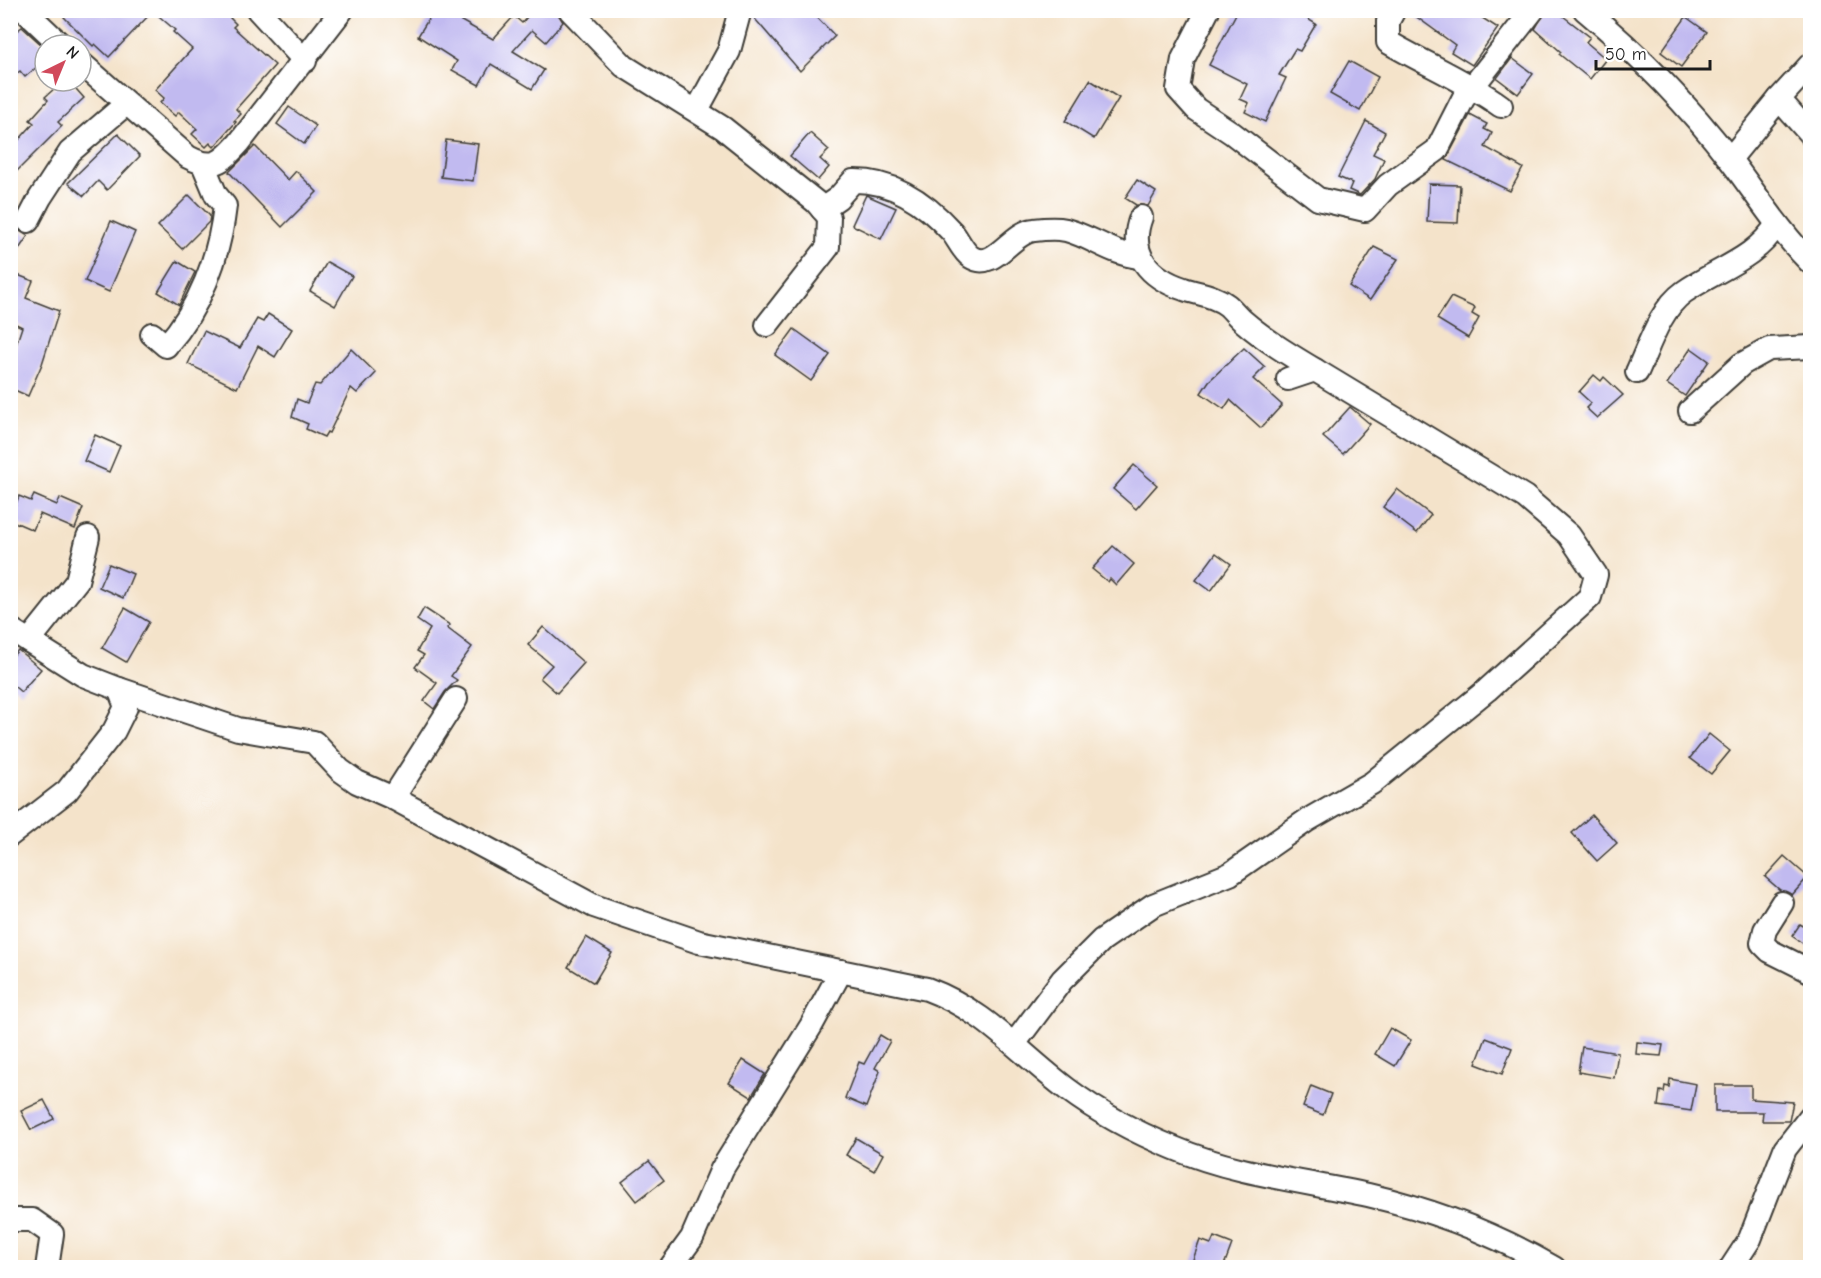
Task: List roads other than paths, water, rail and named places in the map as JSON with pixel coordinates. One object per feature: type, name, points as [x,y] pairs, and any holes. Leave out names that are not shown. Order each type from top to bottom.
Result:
[{"type":"street","points":[[24,10],[48,33]]},
{"type":"street","points":[[258,10],[305,61]]},
{"type":"street","points":[[93,74],[188,157],[202,164],[214,164],[226,158],[305,61],[342,10]]},
{"type":"street","points":[[570,10],[624,66],[697,110],[822,209],[829,217],[828,247],[767,325]]},
{"type":"street","points":[[697,110],[729,51],[740,10]]},
{"type":"street","points":[[1208,10],[1183,59],[1178,89],[1196,109],[1318,199],[1365,210],[1388,185],[1437,150],[1463,99],[1533,10]]},
{"type":"street","points":[[1394,10],[1388,21],[1388,42],[1416,59],[1473,86],[1501,106]]},
{"type":"street","points":[[1585,10],[1641,60],[1730,159],[1778,224],[1810,262]]},
{"type":"street","points":[[1730,159],[1810,65]]},
{"type":"street","points":[[1779,99],[1810,134]]},
{"type":"street","points":[[28,221],[40,198],[70,153],[126,104]]},
{"type":"street","points":[[152,334],[166,346],[184,326],[204,288],[213,259],[225,206],[216,195],[202,164]]},
{"type":"street","points":[[822,209],[838,198],[853,181],[882,183],[931,209],[970,257],[981,260],[995,258],[1014,237],[1031,230],[1065,230],[1110,251],[1139,257]]},
{"type":"street","points":[[1014,1044],[1062,980],[1102,940],[1153,905],[1230,874],[1306,821],[1372,783],[1487,690],[1590,597],[1596,575],[1569,535],[1525,497],[1315,370],[1255,331],[1226,304],[1165,280],[1144,265],[1139,257],[1138,224],[1141,217]]},
{"type":"street","points":[[1637,372],[1661,320],[1683,293],[1728,268],[1767,242],[1778,224]]},
{"type":"street","points":[[1690,411],[1742,364],[1769,349],[1810,347]]},
{"type":"street","points":[[1288,379],[1315,370]]},
{"type":"street","points":[[88,537],[77,581],[20,635],[83,675],[238,729],[314,742],[340,770],[357,782],[393,798],[594,906],[699,942],[927,989],[954,999],[976,1012],[1067,1089],[1124,1125],[1175,1149],[1225,1166],[1413,1207],[1489,1233],[1554,1268]]},
{"type":"street","points":[[12,831],[67,791],[114,731],[126,707],[119,689]]},
{"type":"street","points":[[393,798],[456,699]]},
{"type":"street","points":[[1782,903],[1765,930],[1762,943],[1770,951],[1810,971]]},
{"type":"street","points":[[670,1268],[692,1238],[722,1169],[811,1026],[841,971]]},
{"type":"street","points":[[1731,1268],[1750,1239],[1785,1149],[1810,1117]]},
{"type":"street","points":[[10,1220],[32,1220],[52,1234],[47,1268]]}]
